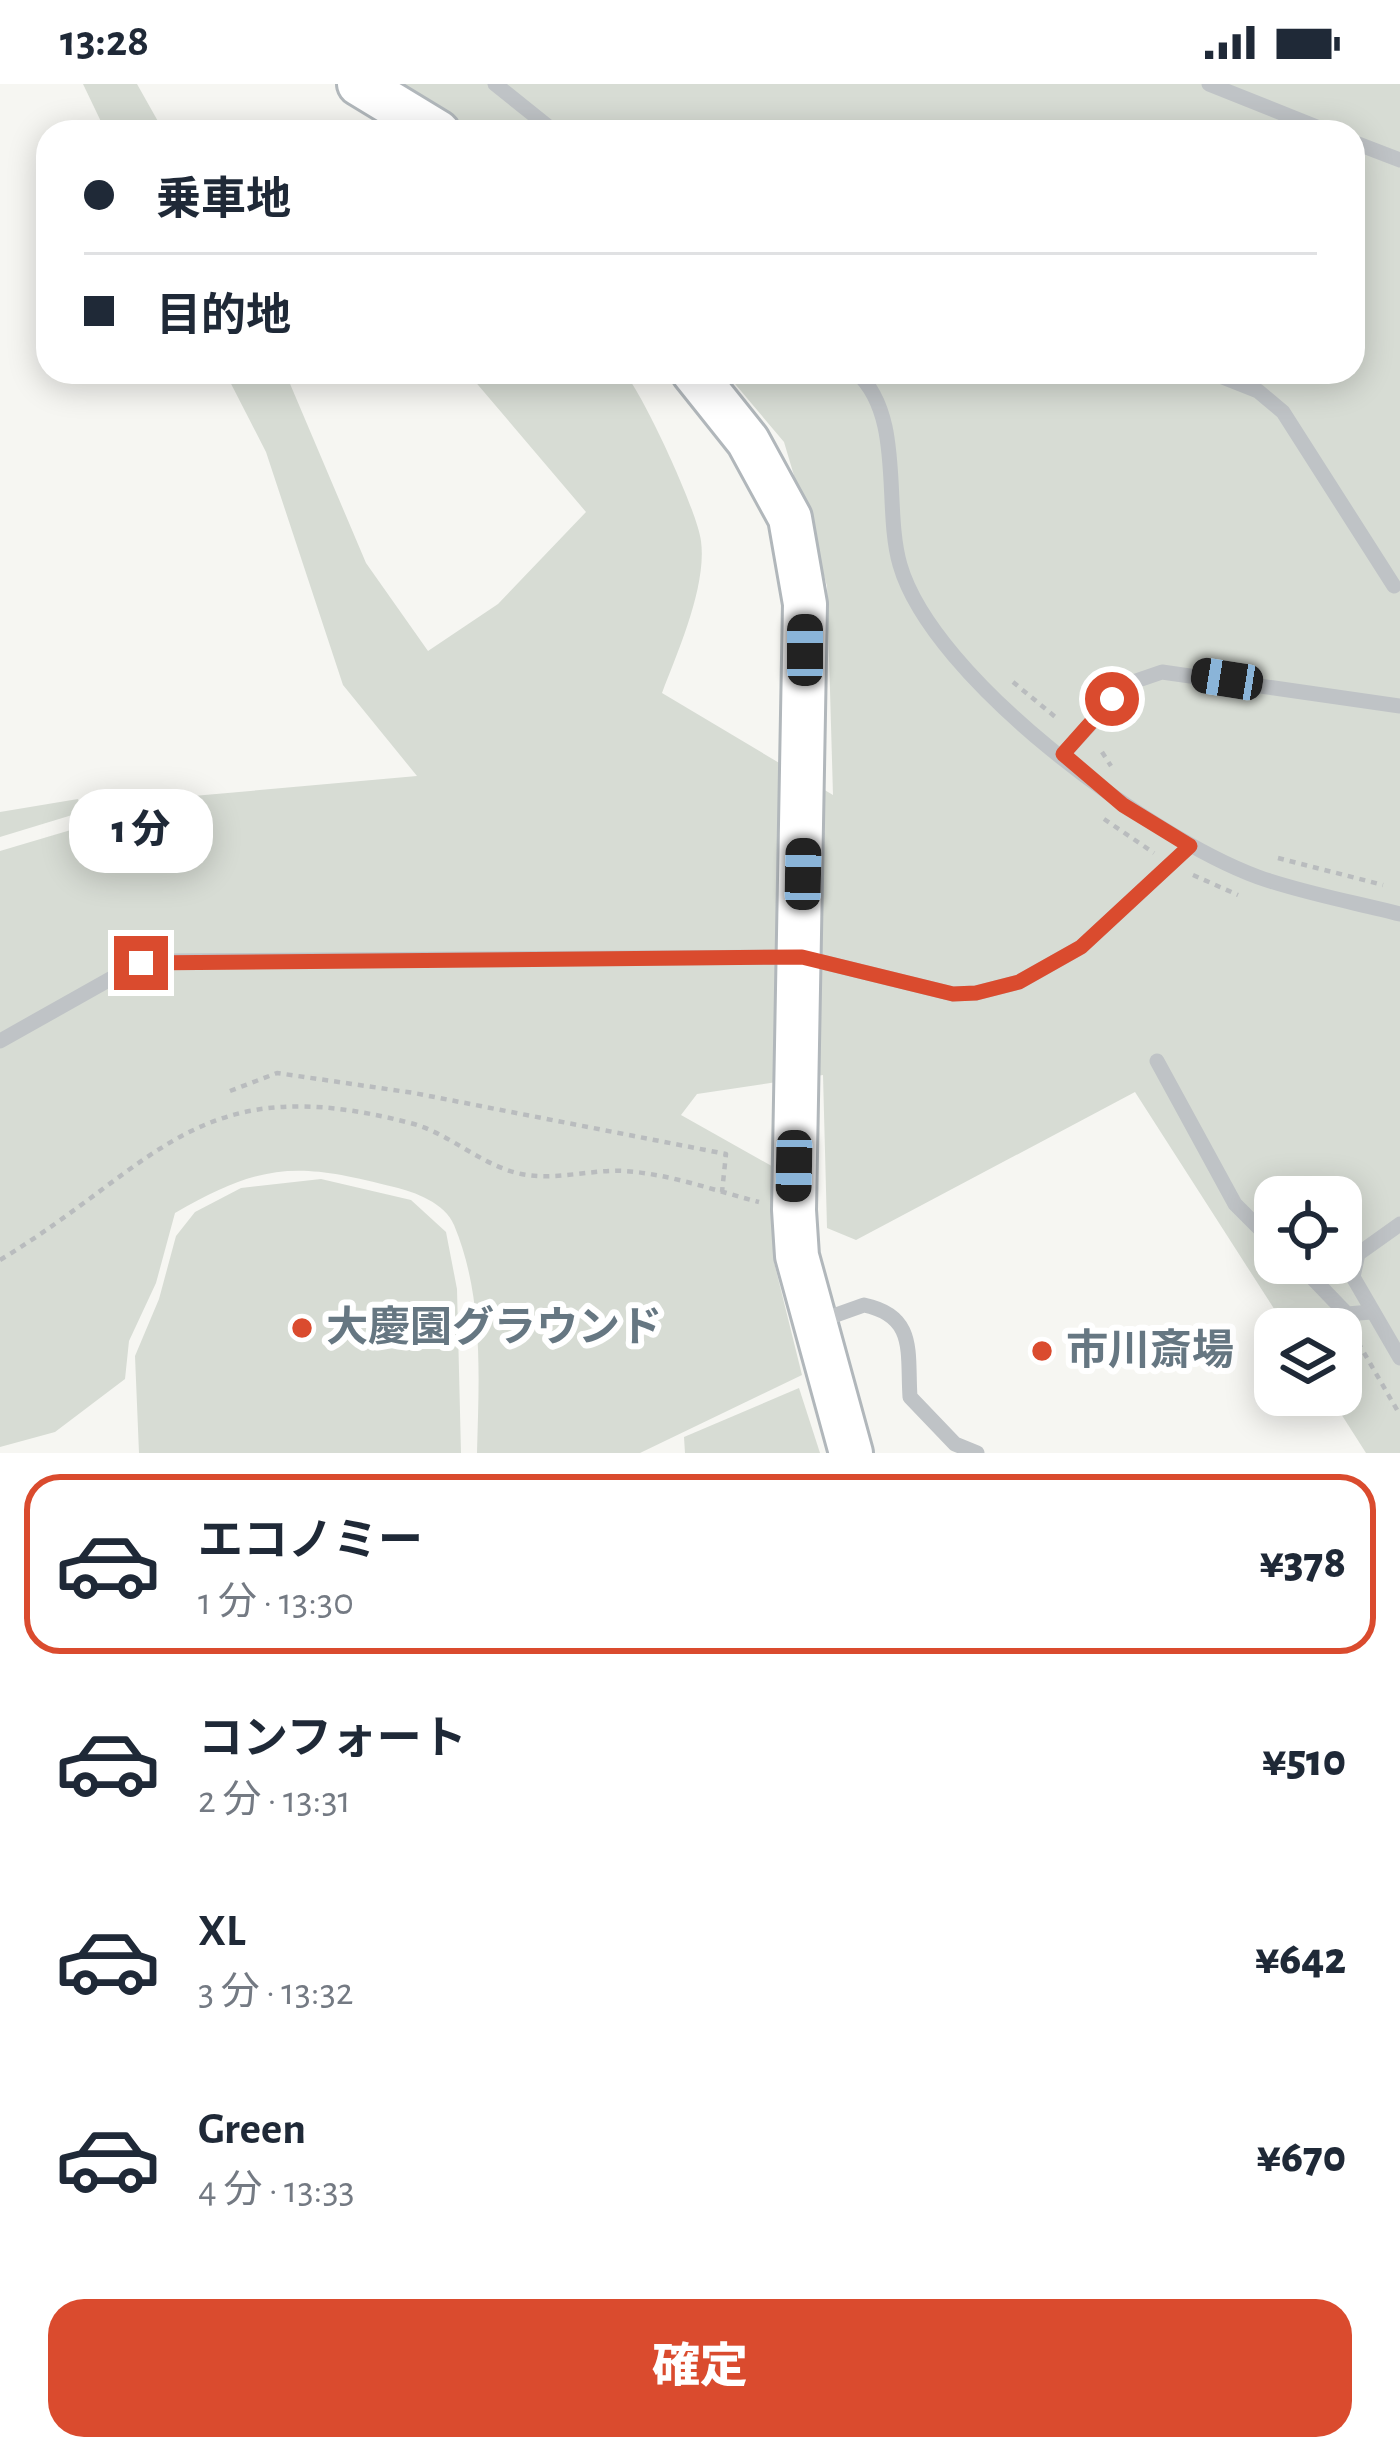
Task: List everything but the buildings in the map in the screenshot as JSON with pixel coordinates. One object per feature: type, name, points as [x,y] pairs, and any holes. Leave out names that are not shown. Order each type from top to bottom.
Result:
[{"type":"street","points":[[359,84],[418,120]]},
{"type":"street","points":[[702,384],[748,441],[790,518],[805,604],[794,1210],[797,1256],[851,1453]]},
{"type":"lane","points":[[495,84],[540,120]]},
{"type":"lane","points":[[1209,84],[1299,120]]},
{"type":"lane","points":[[1365,147],[1400,160]]},
{"type":"lane","points":[[865,384],[884,430],[891,517],[911,596],[956,658],[1123,805],[1190,846],[1260,878],[1400,914]]},
{"type":"lane","points":[[1239,384],[1283,412],[1398,588]]},
{"type":"lane","points":[[1063,754],[1127,684],[1162,672],[1400,706]]},
{"type":"lane","points":[[0,1041],[128,969],[158,961],[802,957],[953,994],[998,990],[1047,969],[1081,947],[1190,846]]},
{"type":"lane","points":[[1157,1060],[1235,1204],[1254,1223]]},
{"type":"lane","points":[[1400,1224],[1363,1247],[1355,1261],[1354,1284],[1400,1358]]},
{"type":"lane","points":[[1318,1284],[1341,1308]]},
{"type":"lane","points":[[816,1322],[864,1305],[899,1320],[910,1341],[910,1397],[955,1444],[977,1453]]},
{"type":"lane","points":[[1362,1313],[1371,1312]]},
{"type":"path","points":[[1013,682],[1059,720]]},
{"type":"path","points":[[1102,752],[1126,776]]},
{"type":"path","points":[[1268,856],[1400,889]]},
{"type":"path","points":[[230,1091],[277,1073],[414,1093],[726,1154],[722,1192]]},
{"type":"path","points":[[0,1260],[182,1133],[243,1109],[275,1105],[321,1106],[412,1123],[520,1174],[631,1172],[794,1210]]},
{"type":"path","points":[[1362,1355],[1400,1414]]},
{"type":"shaded area","points":[[83,84],[137,84],[157,120],[100,120]]},
{"type":"shaded area","points":[[394,84],[1400,84],[1400,1453],[1366,1453],[1342,1416],[1362,1416],[1362,1308],[1274,1308],[1258,1284],[1362,1284],[1362,1176],[1254,1176],[1254,1278],[1135,1092],[856,1240],[827,1228],[823,1075],[697,1094],[681,1115],[777,1169],[774,1262],[802,1375],[640,1453],[477,1453],[475,1309],[464,1252],[450,1217],[411,1192],[306,1171],[233,1184],[175,1213],[156,1283],[129,1341],[125,1379],[55,1432],[0,1447],[0,851],[182,797],[417,776],[343,685],[266,452],[231,384],[290,384],[366,563],[428,651],[498,604],[586,512],[477,384],[632,384],[668,454],[701,541],[696,598],[662,693],[833,795],[827,586],[784,442],[735,384],[1365,384],[1365,120],[450,120]]},
{"type":"shaded area","points":[[78,799],[82,812],[0,837],[0,812]]},
{"type":"shaded area","name":"大慶園グラウンド","points":[[321,1179],[411,1200],[446,1232],[457,1289],[461,1453],[139,1453],[135,1356],[159,1299],[176,1236],[195,1212],[241,1188]]},
{"type":"shaded area","points":[[799,1388],[820,1453],[685,1453],[684,1437]]},
{"type":"place","name":"大慶園グラウンド","points":[[302,1328]]},
{"type":"place","name":"市川斎場","points":[[1042,1351]]},
{"type":"route","points":[[141,963],[802,957],[953,994],[998,990],[1047,969],[1081,947],[1190,846],[1123,805],[1063,754],[1112,699]]}]
